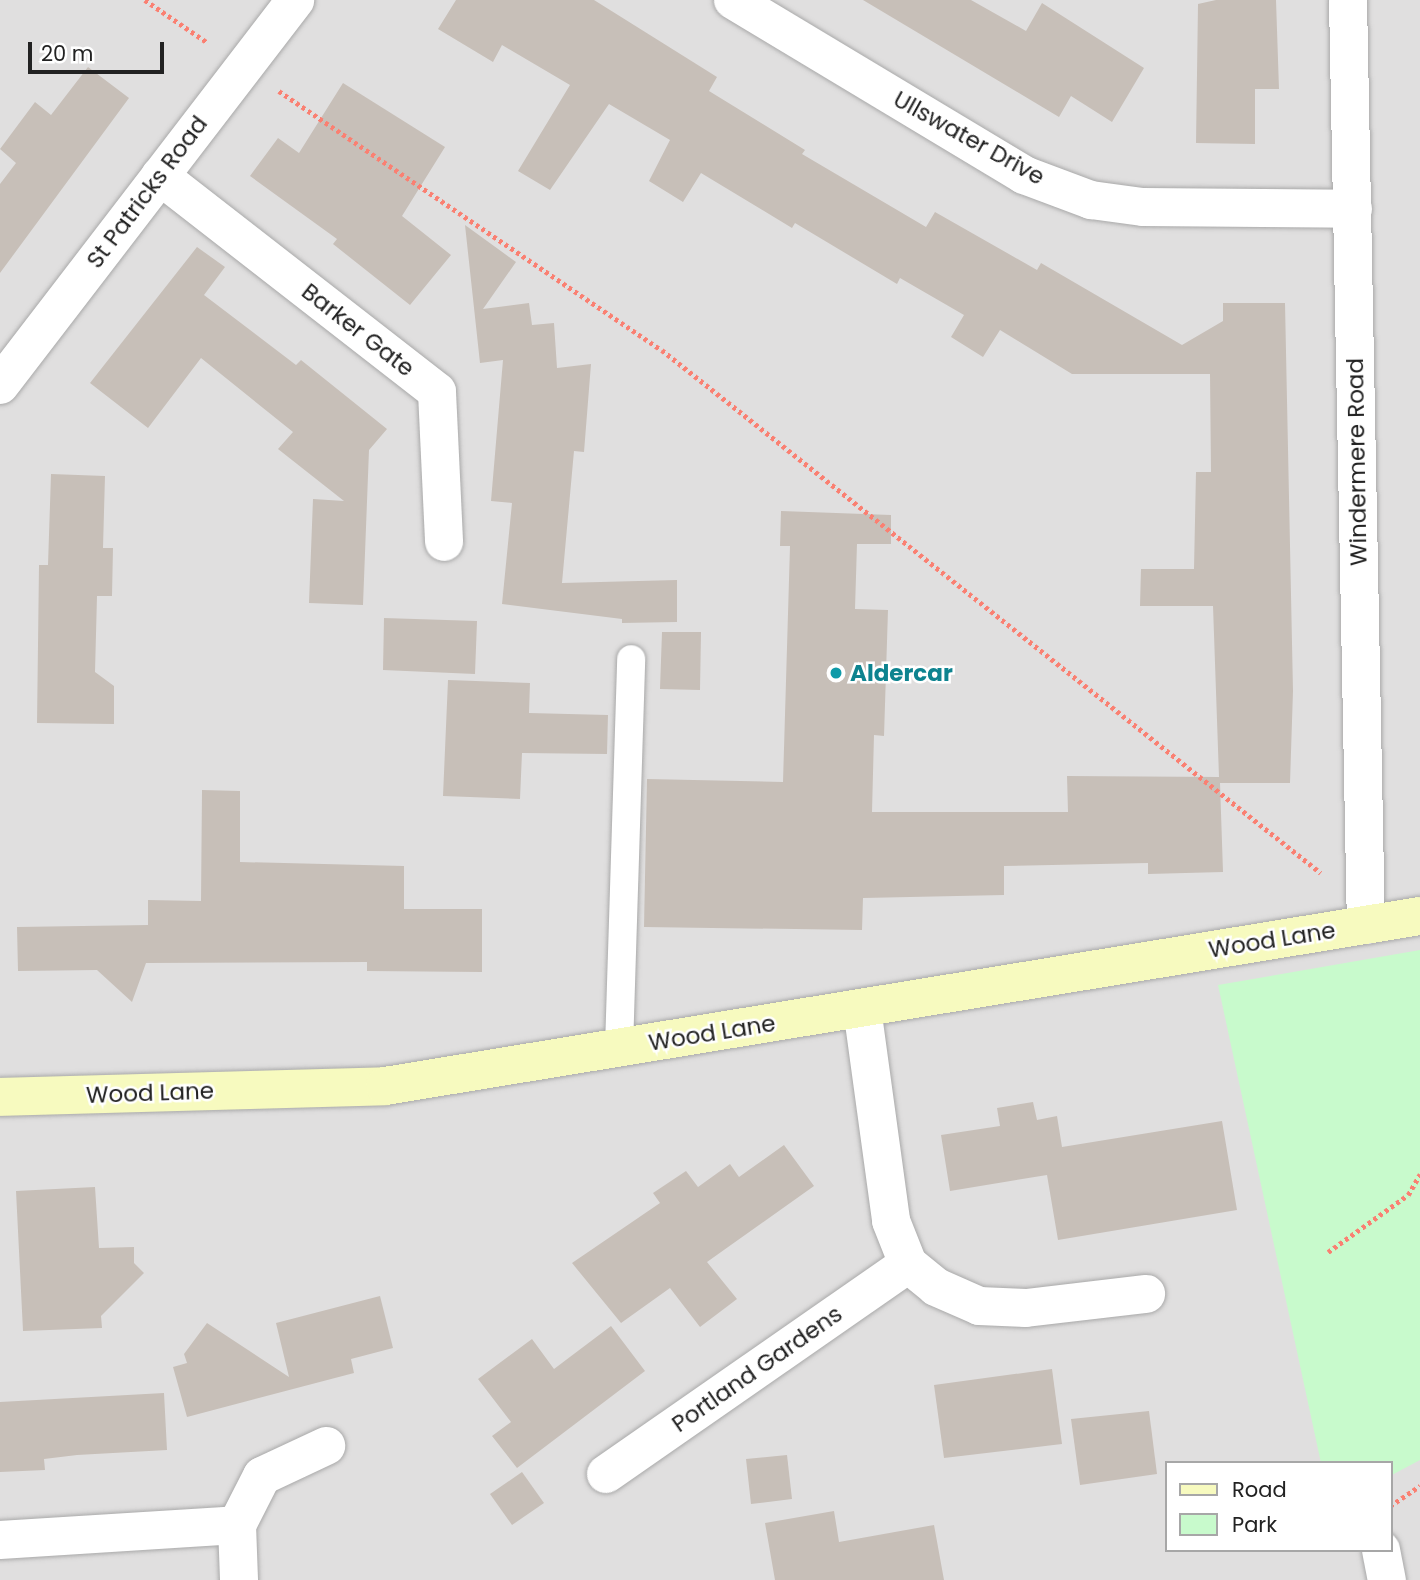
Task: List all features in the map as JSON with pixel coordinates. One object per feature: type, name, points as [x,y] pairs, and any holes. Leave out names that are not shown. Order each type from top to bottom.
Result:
[{"type":"street","name":"St Patricks Road","points":[[0,385],[295,0]]},
{"type":"street","name":"Ullswater Drive","points":[[733,0],[1024,175],[1091,200],[1143,207],[1353,209]]},
{"type":"street","name":"Windermere Road","points":[[1349,0],[1366,925]]},
{"type":"street","name":"Barker Gate","points":[[160,176],[437,392],[444,542]]},
{"type":"street","name":"Wood Lane","points":[[0,1097],[385,1087],[1420,916]]},
{"type":"street","points":[[862,1008],[891,1221],[908,1264],[936,1287],[979,1306],[1026,1308],[1146,1294]]},
{"type":"street","name":"Portland Gardens","points":[[606,1474],[908,1264]]},
{"type":"street","points":[[239,1580],[237,1525],[262,1476],[326,1446]]},
{"type":"street","points":[[0,1540],[237,1525]]},
{"type":"street","points":[[1381,1552],[1387,1580]]},
{"type":"lane","points":[[619,1048],[631,659]]},
{"type":"path","points":[[145,0],[662,351],[1324,875]]},
{"type":"path","points":[[1328,1252],[1408,1195],[1420,1174]]},
{"type":"path","points":[[1392,1505],[1420,1486]]},
{"type":"shaded area","points":[[0,0],[1420,0],[1420,1580],[0,1580]]},
{"type":"green space","points":[[1420,950],[1420,1460],[1392,1475],[1392,1461],[1321,1461],[1218,985]]},
{"type":"building","points":[[456,0],[594,0],[717,77],[709,91],[805,150],[802,154],[926,227],[935,212],[1037,270],[1041,263],[1182,345],[1223,321],[1223,303],[1285,303],[1293,691],[1290,783],[1220,783],[1223,872],[1148,874],[1148,863],[1004,866],[1004,895],[863,898],[862,930],[644,927],[647,779],[783,782],[790,546],[780,546],[781,511],[891,515],[891,544],[857,544],[855,609],[888,610],[884,736],[874,735],[872,812],[1068,812],[1067,776],[1219,777],[1213,606],[1140,606],[1141,569],[1194,569],[1196,472],[1211,472],[1210,374],[1072,374],[1000,330],[983,357],[951,337],[964,315],[900,278],[897,284],[795,223],[792,228],[701,173],[683,202],[649,181],[670,140],[609,104],[550,190],[518,171],[570,85],[502,45],[493,62],[438,29]]},
{"type":"building","points":[[863,0],[971,0],[1026,31],[1042,3],[1144,68],[1112,122],[1071,96],[1059,117]]},
{"type":"building","points":[[1216,0],[1276,0],[1279,89],[1255,89],[1255,144],[1196,143],[1198,4]]},
{"type":"building","points":[[88,67],[129,98],[0,273],[0,184],[16,163],[0,149],[35,102],[51,115]]},
{"type":"building","points":[[343,83],[445,147],[402,216],[451,255],[410,305],[333,244],[337,239],[250,176],[278,138],[299,153]]},
{"type":"building","points":[[465,225],[516,262],[483,309],[529,303],[532,325],[554,323],[557,368],[591,364],[584,452],[574,451],[562,583],[677,580],[677,622],[622,623],[622,619],[502,604],[512,503],[491,501],[503,360],[480,363]]},
{"type":"building","points":[[197,247],[225,267],[204,295],[296,365],[301,360],[387,429],[369,450],[363,605],[309,603],[313,499],[344,501],[278,449],[293,432],[201,358],[148,428],[90,383]]},
{"type":"building","points":[[51,474],[105,476],[103,548],[113,548],[112,596],[97,596],[95,672],[114,686],[114,724],[37,723],[39,565],[48,565]]},
{"type":"building","points":[[384,618],[477,621],[475,674],[383,670]]},
{"type":"building","points":[[662,632],[701,632],[700,690],[660,689]]},
{"type":"building","points":[[448,680],[530,683],[529,713],[608,715],[607,754],[522,753],[520,799],[443,796]]},
{"type":"building","points":[[202,790],[240,791],[240,862],[404,866],[404,909],[482,909],[482,972],[367,971],[367,962],[146,963],[132,1002],[97,970],[18,971],[17,927],[148,925],[148,900],[201,901]]},
{"type":"building","points":[[1033,1102],[1037,1120],[1057,1116],[1062,1147],[1222,1121],[1237,1210],[1058,1240],[1047,1175],[950,1191],[941,1135],[1000,1126],[997,1108]]},
{"type":"building","points":[[784,1145],[814,1186],[707,1262],[737,1299],[700,1327],[670,1288],[621,1323],[572,1263],[660,1203],[653,1193],[686,1171],[698,1187],[730,1164],[739,1177]]},
{"type":"building","points":[[95,1187],[99,1248],[134,1247],[134,1263],[144,1273],[101,1316],[102,1328],[23,1331],[16,1191]]},
{"type":"building","points":[[380,1296],[393,1348],[351,1359],[354,1373],[187,1417],[173,1367],[187,1363],[184,1354],[207,1323],[289,1377],[276,1323]]},
{"type":"building","points":[[611,1326],[645,1371],[517,1468],[492,1436],[511,1422],[478,1379],[532,1339],[554,1369]]},
{"type":"building","points":[[1052,1369],[1062,1444],[944,1458],[934,1385]]},
{"type":"building","points":[[164,1393],[167,1450],[44,1459],[45,1470],[0,1472],[0,1402]]},
{"type":"building","points":[[1149,1411],[1157,1474],[1080,1485],[1071,1419]]},
{"type":"building","points":[[787,1455],[792,1499],[751,1504],[746,1459]]},
{"type":"building","points":[[522,1472],[544,1503],[512,1525],[490,1494]]},
{"type":"building","points":[[834,1511],[839,1542],[934,1525],[944,1580],[775,1580],[765,1523]]},
{"type":"place","name":"Aldercar","points":[[836,673]]}]
